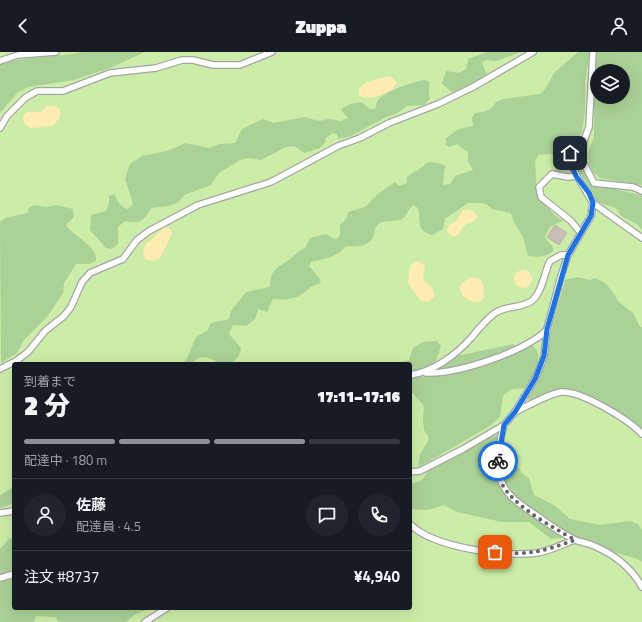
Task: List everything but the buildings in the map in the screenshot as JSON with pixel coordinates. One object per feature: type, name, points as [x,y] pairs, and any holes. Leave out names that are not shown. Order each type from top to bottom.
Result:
[{"type":"lane","points":[[0,61],[18,55],[56,52]]},
{"type":"lane","points":[[0,128],[7,116],[16,107],[31,94],[37,91],[63,91],[110,72],[156,68],[182,60],[193,60],[213,65],[240,65],[272,52]]},
{"type":"lane","points":[[16,362],[28,352],[45,331],[64,316],[71,307],[82,282],[90,273],[123,259],[137,240],[149,231],[198,205],[271,182],[338,146],[360,138],[389,123],[438,104],[473,87],[533,52]]},
{"type":"lane","points":[[593,52],[589,127],[584,143],[582,160],[594,183],[632,186],[642,191]]},
{"type":"lane","points":[[412,472],[420,471],[464,449],[504,425],[515,412],[535,379],[544,356],[547,329],[568,255],[580,232],[591,216],[593,203],[589,193],[576,176],[568,157],[570,153],[584,143]]},
{"type":"lane","points":[[576,176],[568,177],[552,174],[539,187],[538,191],[541,197],[571,221],[580,232]]},
{"type":"lane","points":[[593,203],[642,238]]},
{"type":"lane","points":[[412,375],[431,370],[463,346],[480,326],[496,312],[526,304],[533,300],[541,285],[550,261],[561,255],[568,255]]},
{"type":"lane","points":[[421,373],[435,373],[454,370],[503,355],[530,343],[547,329]]},
{"type":"lane","points":[[0,369],[12,364]]},
{"type":"lane","points":[[515,412],[559,392],[568,392],[578,394],[628,421],[642,434]]},
{"type":"lane","points":[[504,425],[499,452],[499,474],[505,489],[520,503],[575,540],[597,548],[627,566],[633,572],[642,587]]},
{"type":"lane","points":[[0,513],[12,511]]},
{"type":"lane","points":[[412,526],[416,531],[427,537],[450,545],[510,554],[539,552],[575,540]]},
{"type":"lane","points":[[0,578],[12,575]]},
{"type":"lane","points":[[145,622],[164,610]]},
{"type":"green space","points":[[0,52],[642,52],[642,622],[0,622]]},
{"type":"green space","points":[[83,52],[145,52],[110,68],[74,80],[28,87],[18,92],[0,113],[0,64],[10,61]]},
{"type":"green space","points":[[487,52],[521,52],[496,61],[485,60],[482,63],[487,74],[465,87],[452,92],[442,84],[446,71],[459,73],[466,69],[468,59]]},
{"type":"green space","points":[[578,52],[590,52],[585,81],[585,112],[582,132],[574,145],[561,153],[539,155],[535,160],[537,197],[557,217],[564,221],[549,228],[546,234],[545,238],[553,247],[553,251],[544,256],[528,256],[523,237],[514,222],[511,213],[492,209],[486,204],[468,203],[445,219],[443,229],[432,235],[423,231],[421,228],[418,208],[413,205],[402,219],[380,223],[371,240],[365,245],[346,246],[334,255],[311,262],[309,266],[321,280],[319,284],[311,287],[299,296],[284,299],[273,299],[267,312],[258,309],[255,319],[246,326],[233,325],[229,334],[241,348],[240,354],[235,361],[215,362],[216,361],[203,357],[194,362],[184,362],[196,337],[208,330],[210,324],[229,319],[231,311],[246,292],[270,287],[273,272],[305,248],[310,238],[326,234],[334,239],[338,238],[340,234],[340,225],[347,218],[348,212],[365,207],[379,193],[395,182],[399,186],[407,183],[407,177],[426,163],[433,162],[445,165],[443,185],[450,184],[455,176],[473,170],[468,161],[468,152],[457,144],[449,147],[446,145],[446,138],[459,129],[473,126],[472,118],[475,113],[487,110],[496,102],[503,99],[540,94],[546,88],[554,73]]},
{"type":"green space","points":[[596,52],[642,52],[642,185],[600,178],[592,171],[588,154],[594,136],[594,104],[630,104],[630,64],[595,64]]},
{"type":"green space","points":[[423,80],[429,81],[430,99],[424,105],[407,106],[396,114],[386,117],[351,136],[338,139],[337,134],[332,133],[326,138],[325,143],[320,148],[304,153],[294,146],[284,148],[261,160],[249,158],[240,160],[219,173],[211,185],[184,195],[179,202],[169,206],[151,208],[146,216],[138,222],[125,221],[118,227],[118,244],[112,249],[106,248],[90,230],[91,215],[106,211],[109,203],[109,196],[115,194],[119,204],[128,209],[133,204],[125,179],[130,164],[142,156],[167,151],[186,143],[209,148],[219,144],[235,143],[242,129],[263,119],[274,123],[304,117],[319,121],[329,119],[341,121],[348,118],[341,110],[347,106],[354,103],[362,103],[370,109],[375,109],[378,100],[382,96],[399,87]]},
{"type":"green space","points":[[576,164],[594,185],[642,195],[642,230],[637,224],[621,216],[616,208],[597,202]]},
{"type":"green space","points":[[34,205],[46,207],[56,205],[73,209],[74,217],[66,225],[93,250],[96,255],[96,261],[89,264],[76,264],[64,283],[63,293],[47,317],[24,340],[17,353],[1,363],[0,222],[5,218],[28,213],[28,209]]},
{"type":"green space","points":[[578,277],[590,280],[595,278],[605,283],[618,301],[633,313],[640,327],[642,327],[642,430],[606,405],[574,390],[558,390],[533,401],[529,400],[527,397],[538,379],[547,357],[552,327],[565,280]]},
{"type":"green space","points":[[437,341],[441,346],[436,361],[431,367],[412,372],[412,362],[402,362],[409,360],[413,348],[423,342]]},
{"type":"green space","points":[[514,344],[515,347],[486,358],[434,371],[457,356]]},
{"type":"green space","points":[[532,345],[536,350],[538,355],[537,366],[527,388],[512,389],[503,396],[500,417],[490,426],[419,467],[420,455],[429,438],[424,430],[424,406],[412,392],[412,378],[454,373],[507,356]]},
{"type":"green space","points":[[498,434],[496,474],[503,493],[563,536],[561,538],[551,539],[529,522],[502,522],[457,512],[444,505],[428,510],[412,509],[412,484],[421,480],[427,471]]},
{"type":"green space","points":[[502,449],[507,452],[521,472],[529,478],[534,495],[554,505],[570,519],[600,525],[630,521],[638,524],[642,530],[642,562],[638,559],[606,550],[586,540],[577,539],[543,518],[510,492],[502,475]]},
{"type":"green space","points":[[12,488],[12,504],[0,508],[0,495]]},
{"type":"green space","points":[[12,538],[12,571],[0,574],[0,549]]},
{"type":"green space","points":[[12,579],[12,610],[146,610],[134,615],[126,622],[59,622],[55,617],[36,616],[34,622],[0,622],[0,582]]},
{"type":"sand","points":[[390,76],[397,82],[393,89],[381,95],[367,98],[359,95],[359,89],[366,82]]},
{"type":"sand","points":[[53,105],[60,109],[60,117],[53,126],[30,128],[24,123],[23,116],[25,114],[31,112],[41,112],[46,107]]},
{"type":"sand","points":[[468,209],[475,212],[477,218],[473,222],[465,225],[457,236],[451,236],[447,231],[448,226],[456,221],[462,211]]},
{"type":"sand","points":[[165,227],[170,229],[172,233],[161,257],[154,261],[146,260],[143,254],[145,245]]},
{"type":"sand","points":[[416,261],[425,266],[423,278],[434,291],[434,297],[428,302],[420,300],[408,283],[410,266]]},
{"type":"sand","points":[[523,270],[529,273],[532,279],[529,285],[523,288],[517,285],[514,279],[517,273]]},
{"type":"sand","points":[[471,277],[480,279],[483,283],[484,298],[479,302],[468,300],[462,295],[461,292],[461,284]]},
{"type":"way so far","points":[[495,552],[527,554],[539,552],[575,540],[549,525],[509,494],[505,489],[499,474],[498,461]]},
{"type":"route","points":[[498,461],[504,425],[515,412],[535,379],[544,356],[547,329],[568,255],[580,232],[591,216],[593,203],[589,193],[576,176],[568,157],[570,153]]}]
